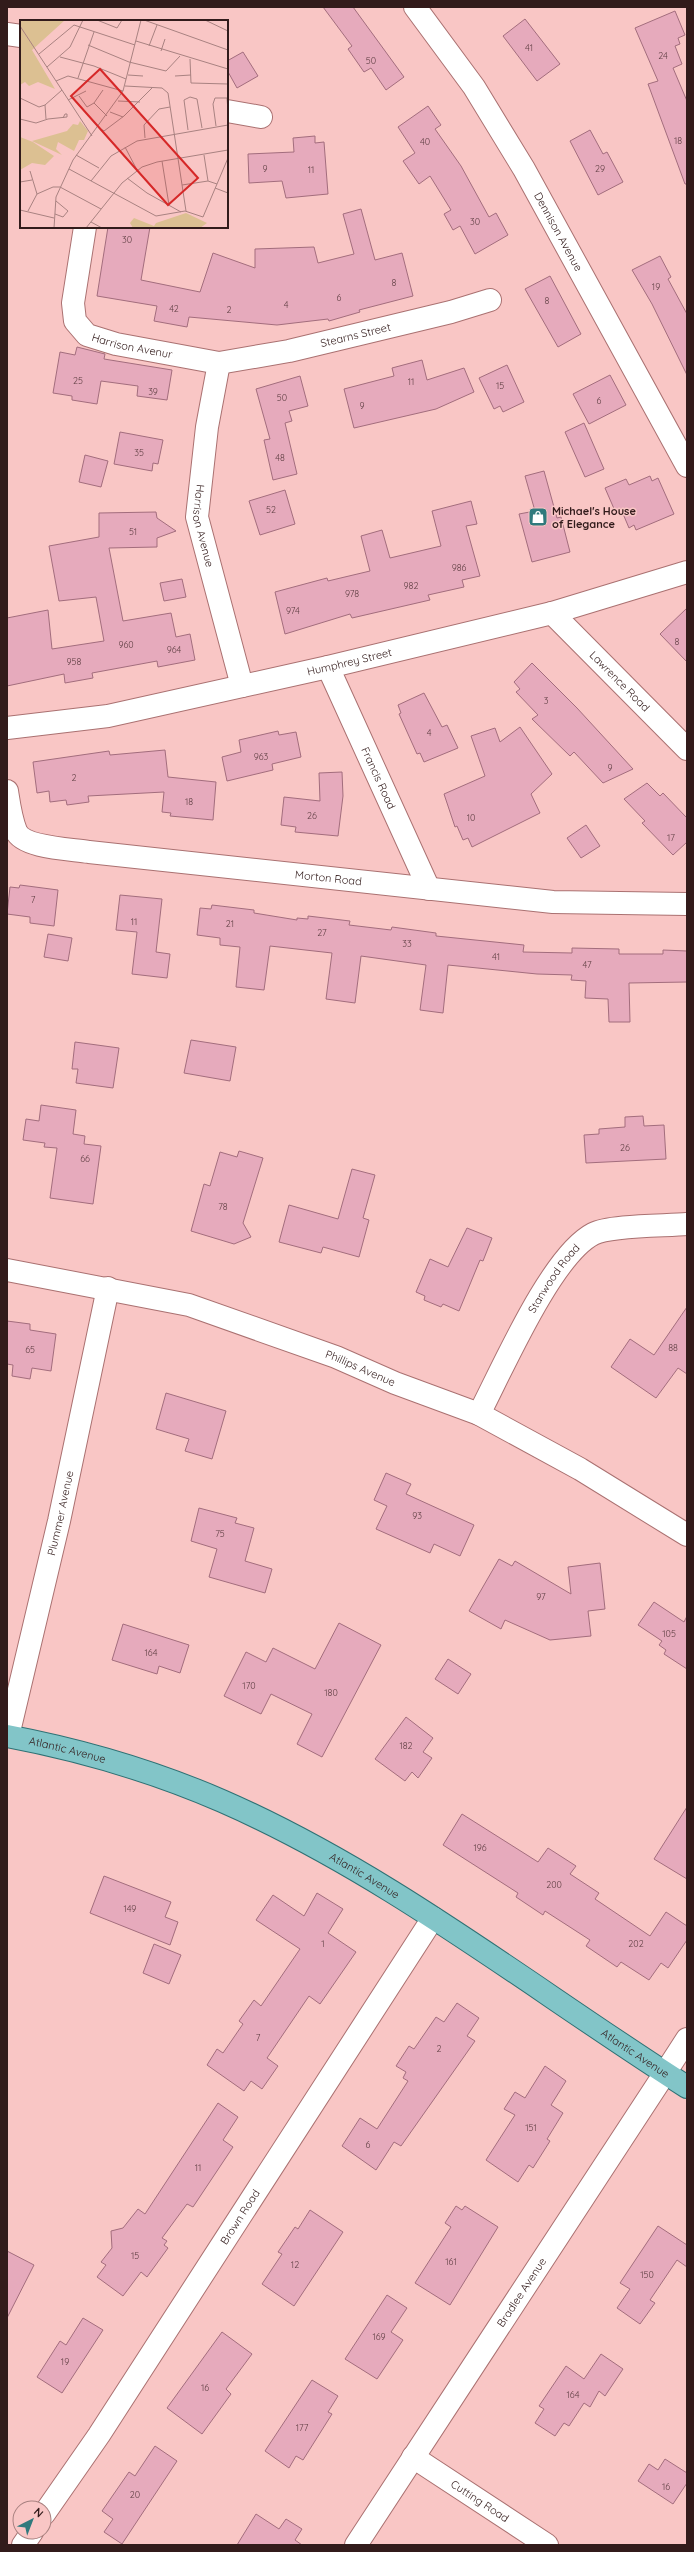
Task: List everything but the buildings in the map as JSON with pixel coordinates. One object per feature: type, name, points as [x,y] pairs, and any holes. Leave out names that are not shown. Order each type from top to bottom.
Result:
[{"type":"main road","name":"Atlantic Avenue","points":[[8,1736],[91,1754],[142,1770],[221,1801],[346,1865],[433,1918],[687,2087]]},
{"type":"street","name":"Dennison Avenue","points":[[415,7],[474,87],[521,162],[687,466]]},
{"type":"street","points":[[7,34],[20,36]]},
{"type":"street","points":[[228,111],[261,117]]},
{"type":"street","name":"Harrison Avenur","points":[[85,228],[74,303],[75,321],[87,335],[116,344],[219,363]]},
{"type":"street","name":"Stearns Street","points":[[219,363],[296,349],[452,312],[490,300]]},
{"type":"street","name":"Harrison Avenue","points":[[219,363],[207,426],[197,517],[242,686]]},
{"type":"street","name":"Humphrey Street","points":[[7,728],[108,716],[328,667],[552,612],[687,572]]},
{"type":"street","name":"Lawrence Road","points":[[552,612],[687,749]]},
{"type":"street","name":"Francis Road","points":[[328,667],[429,889]]},
{"type":"street","name":"Morton Road","points":[[7,791],[16,832],[23,840],[35,844],[553,902],[687,904]]},
{"type":"street","name":"Stanwood Road","points":[[479,1414],[550,1282],[570,1252],[594,1233],[620,1229],[687,1224]]},
{"type":"street","name":"Phillips Avenue","points":[[7,1270],[108,1288],[196,1308],[336,1357],[394,1382],[479,1414],[580,1469],[687,1535]]},
{"type":"street","name":"Plummer Avenue","points":[[8,1736],[59,1521],[108,1288]]},
{"type":"street","name":"Brown Road","points":[[52,2503],[99,2436],[433,1918]]},
{"type":"street","name":"Bradlee Avenue","points":[[356,2545],[687,2039]]},
{"type":"street","name":"Cutting Road","points":[[413,2457],[546,2545]]},
{"type":"place","name":"Michael's House of Elegance","points":[[538,517]]}]
